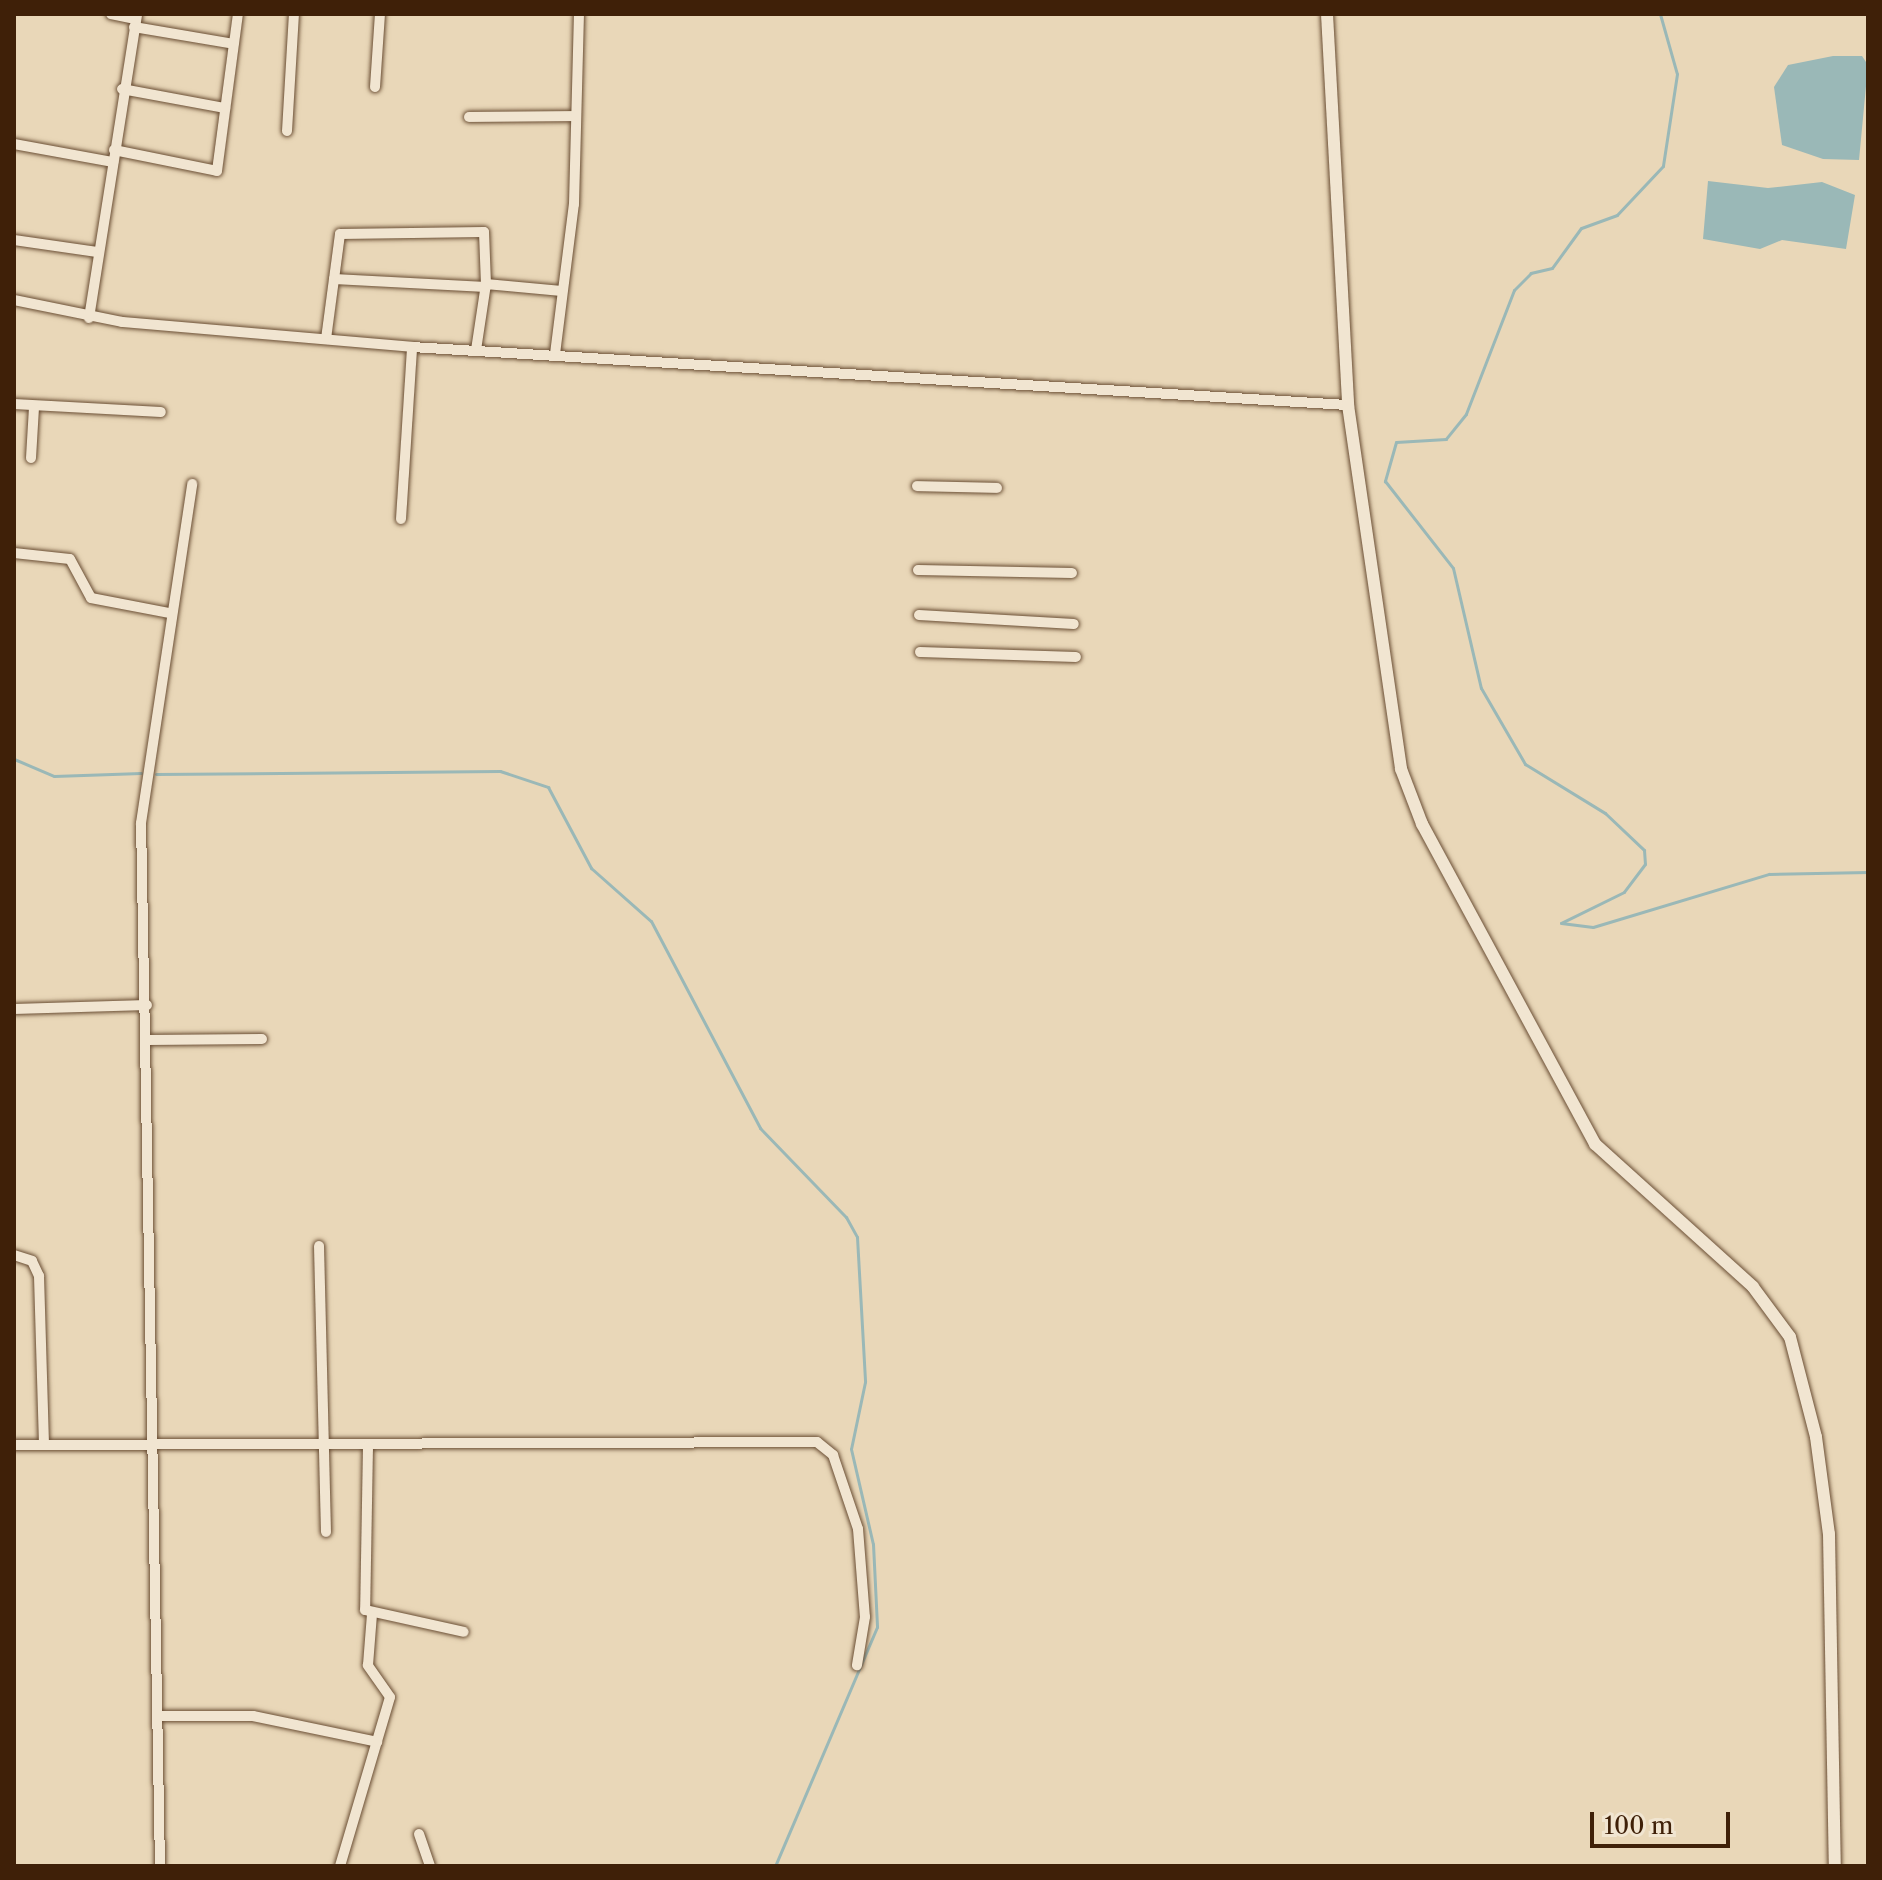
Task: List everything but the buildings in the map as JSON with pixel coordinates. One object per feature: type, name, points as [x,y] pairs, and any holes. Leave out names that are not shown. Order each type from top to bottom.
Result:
[{"type":"street","points":[[111,14],[234,44]]},
{"type":"street","points":[[14,144],[217,171],[238,14]]},
{"type":"street","points":[[287,131],[294,14]]},
{"type":"street","points":[[375,87],[380,14]]},
{"type":"street","points":[[555,354],[576,116],[579,14]]},
{"type":"street","points":[[1327,14],[1348,405],[1395,745],[1422,824],[1595,1144],[1767,1301],[1798,1361],[1829,1534],[1835,1866]]},
{"type":"street","points":[[89,318],[135,20]]},
{"type":"street","points":[[122,89],[225,108]]},
{"type":"street","points":[[469,117],[576,116]]},
{"type":"street","points":[[326,339],[338,239],[349,231],[484,232],[486,285],[476,350]]},
{"type":"street","points":[[14,240],[97,252]]},
{"type":"street","points":[[334,279],[562,291]]},
{"type":"street","points":[[14,300],[89,318],[412,347],[1348,405]]},
{"type":"street","points":[[401,519],[412,347]]},
{"type":"street","points":[[14,404],[161,412]]},
{"type":"street","points":[[31,458],[34,407]]},
{"type":"street","points":[[160,1866],[157,1442],[141,823],[169,613],[192,484]]},
{"type":"street","points":[[917,486],[997,488]]},
{"type":"street","points":[[14,553],[70,559],[91,598],[169,613]]},
{"type":"street","points":[[918,570],[1072,573]]},
{"type":"street","points":[[919,615],[1074,624]]},
{"type":"street","points":[[920,652],[1076,657]]},
{"type":"street","points":[[14,1009],[147,1005]]},
{"type":"street","points":[[147,1040],[262,1039]]},
{"type":"street","points":[[319,1246],[328,1445],[326,1532]]},
{"type":"street","points":[[14,1255],[32,1261],[39,1276],[44,1444]]},
{"type":"street","points":[[14,1445],[157,1442],[368,1446],[821,1444],[836,1461],[860,1541],[865,1617],[857,1665]]},
{"type":"street","points":[[368,1446],[364,1607],[372,1614],[464,1632]]},
{"type":"street","points":[[340,1866],[390,1691],[368,1665],[372,1614]]},
{"type":"street","points":[[158,1716],[253,1716],[377,1742]]},
{"type":"street","points":[[419,1834],[430,1866]]},
{"type":"water","points":[[1833,56],[1862,56],[1868,65],[1859,160],[1823,159],[1782,145],[1774,87],[1788,65]]},
{"type":"water","points":[[1708,181],[1768,188],[1822,182],[1855,195],[1846,249],[1782,240],[1760,249],[1703,239]]},
{"type":"waterway","points":[[1660,14],[1677,74],[1663,166],[1617,215],[1581,228],[1552,268],[1531,273],[1514,290],[1466,414],[1446,439],[1396,442],[1385,481],[1453,568],[1481,688],[1525,764],[1605,813],[1644,850],[1645,864],[1624,892],[1561,923],[1593,927],[1769,874],[1868,872]]},
{"type":"waterway","points":[[14,759],[54,776],[141,773]]},
{"type":"waterway","points":[[156,774],[500,771],[548,787],[591,868],[651,921],[760,1128],[846,1217],[857,1237],[865,1382],[851,1449],[873,1544],[877,1627],[775,1866]]}]
